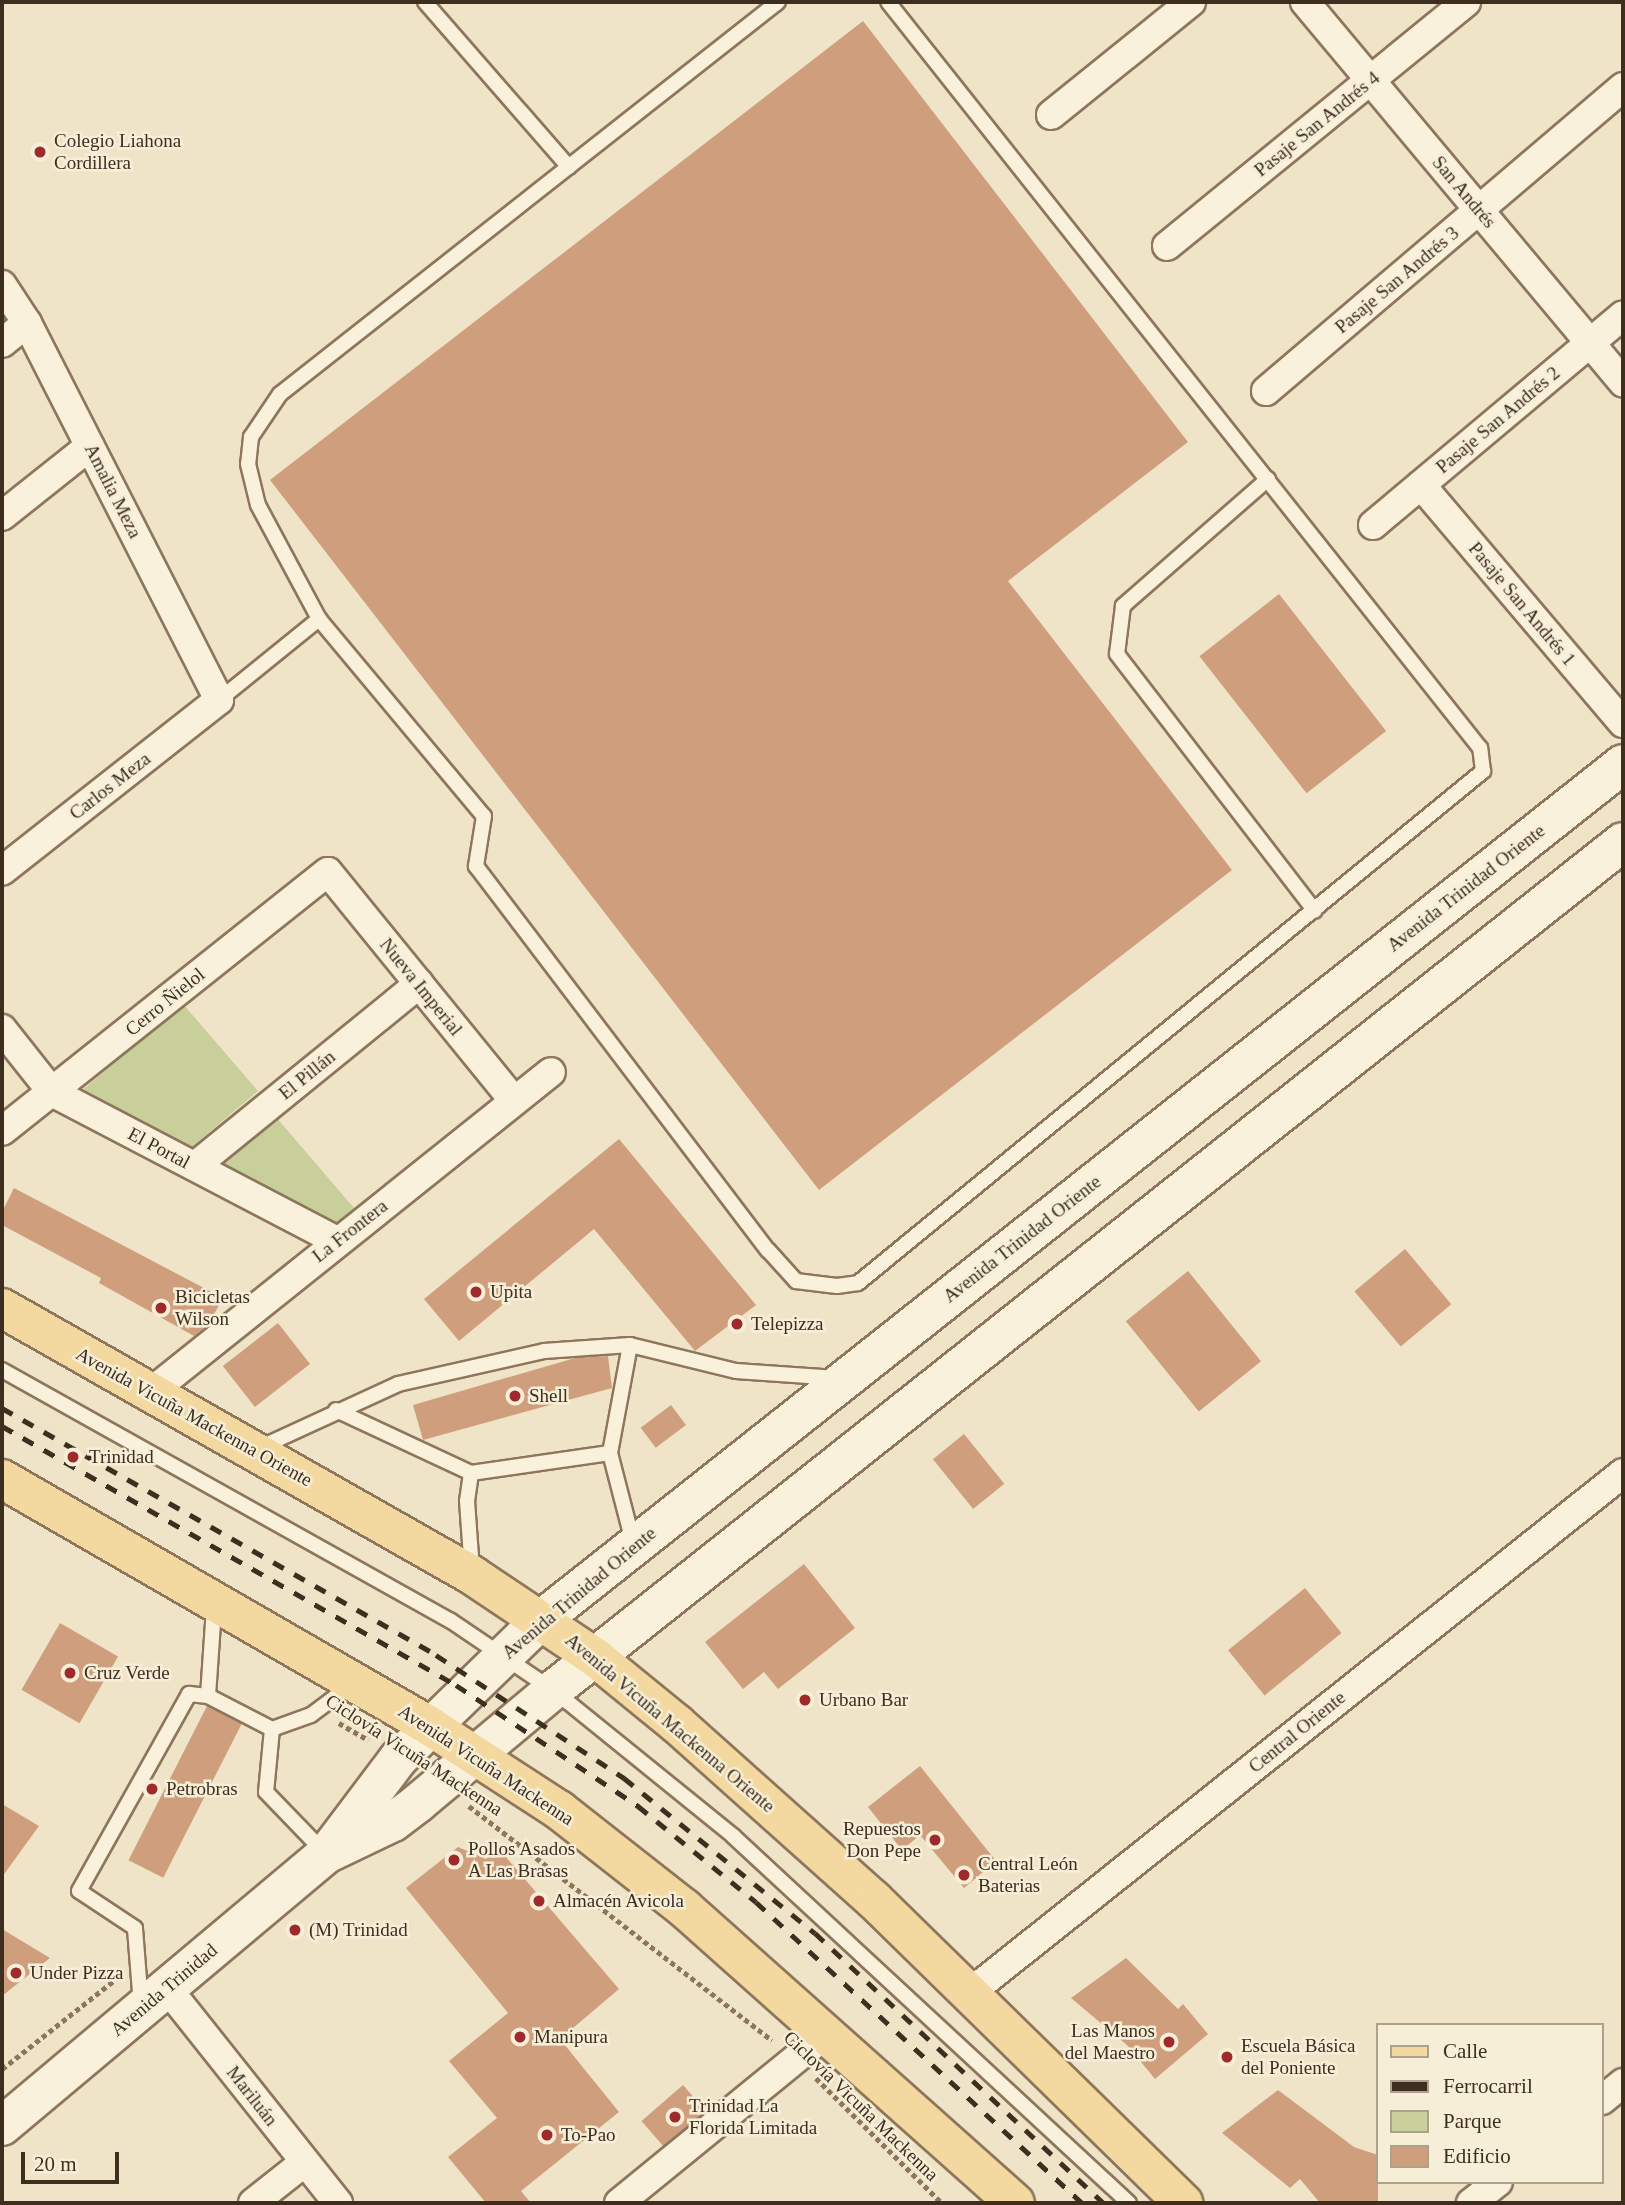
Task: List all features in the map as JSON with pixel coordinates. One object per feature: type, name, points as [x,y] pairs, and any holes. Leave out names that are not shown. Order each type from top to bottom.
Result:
[{"type":"main road","name":"Avenida Trinidad Oriente","points":[[431,1727],[542,1619],[1623,764]]},
{"type":"main road","points":[[477,1755],[553,1690],[1623,842]]},
{"type":"main road","name":"Avenida Vicuña Mackenna Oriente","points":[[2,1308],[472,1575],[542,1619],[596,1658],[772,1807],[971,1992],[1086,2112],[1183,2203]]},
{"type":"main road","name":"Avenida Vicuña Mackenna","points":[[2,1479],[477,1755],[627,1861],[1015,2203]]},
{"type":"main road","name":"Avenida Trinidad","points":[[2,2126],[326,1854],[398,1759],[431,1727]]},
{"type":"main road","name":"Avenida Trinidad","points":[[326,1854],[393,1822],[477,1755]]},
{"type":"street","points":[[1051,115],[1191,2]]},
{"type":"street","name":"San Andrés","points":[[1305,2],[1623,382]]},
{"type":"street","name":"Pasaje San Andrés 4","points":[[1167,246],[1466,2]]},
{"type":"street","name":"Pasaje San Andrés 3","points":[[1266,390],[1623,88]]},
{"type":"street","name":"Amalia Meza","points":[[2,285],[27,323],[219,700]]},
{"type":"street","name":"Pasaje San Andrés 2","points":[[1373,525],[1623,315]]},
{"type":"street","points":[[2,343],[27,323]]},
{"type":"street","points":[[2,516],[90,446]]},
{"type":"street","name":"Pasaje San Andrés 1","points":[[1421,485],[1623,723]]},
{"type":"street","name":"Carlos Meza","points":[[2,871],[219,700]]},
{"type":"street","name":"Nueva Imperial","points":[[328,872],[514,1101]]},
{"type":"street","name":"Cerro Ñielol","points":[[2,1131],[328,872]]},
{"type":"street","name":"El Pillán","points":[[195,1166],[419,984]]},
{"type":"street","name":"El Portal","points":[[2,1029],[52,1092],[337,1241]]},
{"type":"street","name":"La Frontera","points":[[150,1392],[551,1072]]},
{"type":"street","name":"Central Oriente","points":[[971,1992],[1623,1473]]},
{"type":"street","name":"Mariluán","points":[[154,1999],[305,2162],[338,2203]]},
{"type":"street","points":[[620,2203],[826,2034]]},
{"type":"street","points":[[1604,2098],[1623,2083]]},
{"type":"street","points":[[253,2203],[305,2162]]},
{"type":"street","points":[[1471,2203],[1495,2184]]},
{"type":"lane","points":[[425,2],[569,167]]},
{"type":"lane","points":[[778,2],[280,394],[251,437],[247,464],[258,505],[320,619],[484,816],[476,866],[768,1250],[796,1281],[837,1286],[858,1283],[1483,771],[1480,748],[888,2]]},
{"type":"lane","points":[[1268,479],[1123,606],[1117,654],[1315,911]]},
{"type":"lane","points":[[219,700],[320,619]]},
{"type":"lane","points":[[254,1450],[336,1410],[398,1384],[544,1352],[630,1345],[736,1371],[845,1378]]},
{"type":"lane","points":[[630,1345],[610,1453],[634,1546]]},
{"type":"lane","points":[[2,1370],[505,1655],[553,1690],[733,1836],[1129,2203]]},
{"type":"lane","points":[[336,1410],[471,1473],[610,1453]]},
{"type":"lane","points":[[471,1473],[467,1502],[472,1575]]},
{"type":"lane","points":[[208,1696],[214,1657],[214,1603]]},
{"type":"lane","points":[[154,1999],[138,1962],[135,1928],[79,1891],[188,1694],[208,1696],[272,1729],[318,1710],[354,1683]]},
{"type":"lane","points":[[272,1729],[266,1792],[326,1854]]},
{"type":"path","name":"Ciclovía Vicuña Mackenna","points":[[318,1710],[398,1759]]},
{"type":"path","points":[[358,1751],[366,1739]]},
{"type":"path","name":"Ciclovía Vicuña Mackenna","points":[[438,1786],[476,1810],[796,2059],[942,2203]]},
{"type":"path","points":[[2,2069],[138,1962]]},
{"type":"green space","points":[[183,1004],[258,1091],[181,1156],[73,1098]]},
{"type":"green space","points":[[276,1117],[354,1208],[320,1237],[207,1175]]},
{"type":"building","points":[[863,21],[1188,442],[1008,581],[1232,870],[819,1190],[270,480]]},
{"type":"building","points":[[1279,594],[1386,731],[1307,793],[1199,656]]},
{"type":"building","points":[[619,1139],[756,1305],[695,1351],[594,1229],[459,1341],[424,1299]]},
{"type":"building","points":[[14,1188],[223,1298],[208,1325],[194,1336],[99,1283],[101,1278],[2,1225],[2,1212]]},
{"type":"building","points":[[1405,1249],[1451,1304],[1401,1347],[1354,1291]]},
{"type":"building","points":[[1188,1271],[1261,1361],[1199,1411],[1126,1321]]},
{"type":"building","points":[[278,1323],[310,1364],[255,1407],[223,1366]]},
{"type":"building","name":"Shell","points":[[608,1356],[612,1388],[423,1440],[413,1405],[575,1358]]},
{"type":"building","points":[[671,1405],[686,1425],[656,1448],[641,1428]]},
{"type":"building","points":[[964,1434],[1004,1484],[973,1509],[933,1459]]},
{"type":"building","points":[[804,1564],[855,1628],[778,1689],[764,1672],[743,1689],[705,1642]]},
{"type":"building","points":[[1305,1588],[1342,1633],[1265,1695],[1228,1650]]},
{"type":"building","name":"Cruz Verde","points":[[60,1623],[118,1656],[80,1723],[22,1690]]},
{"type":"building","points":[[207,1706],[242,1724],[163,1878],[128,1860]]},
{"type":"building","points":[[920,1766],[996,1861],[964,1888],[920,1835],[902,1850],[868,1807]]},
{"type":"building","points":[[2,1804],[39,1826],[2,1877]]},
{"type":"building","points":[[458,1847],[486,1859],[499,1849],[619,1989],[560,2039],[619,2112],[521,2191],[531,2203],[486,2203],[448,2157],[497,2118],[449,2061],[508,2013],[406,1888]]},
{"type":"building","name":"Under Pizza","points":[[2,1929],[50,1958],[2,1996]]},
{"type":"building","points":[[1126,1958],[1178,2009],[1183,2004],[1208,2034],[1155,2079],[1128,2046],[1071,1998]]},
{"type":"building","name":"Trinidad La Florida Limitada","points":[[683,2085],[706,2111],[664,2147],[641,2121]]},
{"type":"building","points":[[1278,2090],[1354,2147],[1376,2154],[1378,2203],[1320,2203],[1300,2179],[1290,2188],[1222,2133]]},
{"type":"railway","points":[[2,1408],[436,1655],[624,1778],[815,1933],[1104,2203]]},
{"type":"railway","points":[[2,1426],[456,1685],[638,1806],[756,1902],[1082,2203]]},
{"type":"place","name":"Colegio Liahona Cordillera","points":[[40,152]]},
{"type":"place","name":"Upita","points":[[476,1292]]},
{"type":"place","name":"Bicicletas Wilson","points":[[161,1308]]},
{"type":"place","name":"Telepizza","points":[[737,1324]]},
{"type":"place","name":"Shell","points":[[515,1396]]},
{"type":"place","name":"Trinidad","points":[[73,1457]]},
{"type":"place","name":"Cruz Verde","points":[[70,1673]]},
{"type":"place","name":"Urbano Bar","points":[[805,1700]]},
{"type":"place","name":"Petrobras","points":[[152,1789]]},
{"type":"place","name":"Repuestos Don Pepe","points":[[935,1840]]},
{"type":"place","name":"Pollos Asados A Las Brasas","points":[[454,1860]]},
{"type":"place","name":"Central León Baterias","points":[[964,1875]]},
{"type":"place","name":"Almacén Avicola","points":[[539,1901]]},
{"type":"place","name":"(M) Trinidad","points":[[295,1930]]},
{"type":"place","name":"Under Pizza","points":[[16,1973]]},
{"type":"place","name":"Manipura","points":[[520,2037]]},
{"type":"place","name":"Las Manos del Maestro","points":[[1169,2042]]},
{"type":"place","name":"Escuela Básica del Poniente","points":[[1227,2057]]},
{"type":"place","name":"Trinidad La Florida Limitada","points":[[675,2117]]},
{"type":"place","name":"To-Pao","points":[[547,2135]]}]
